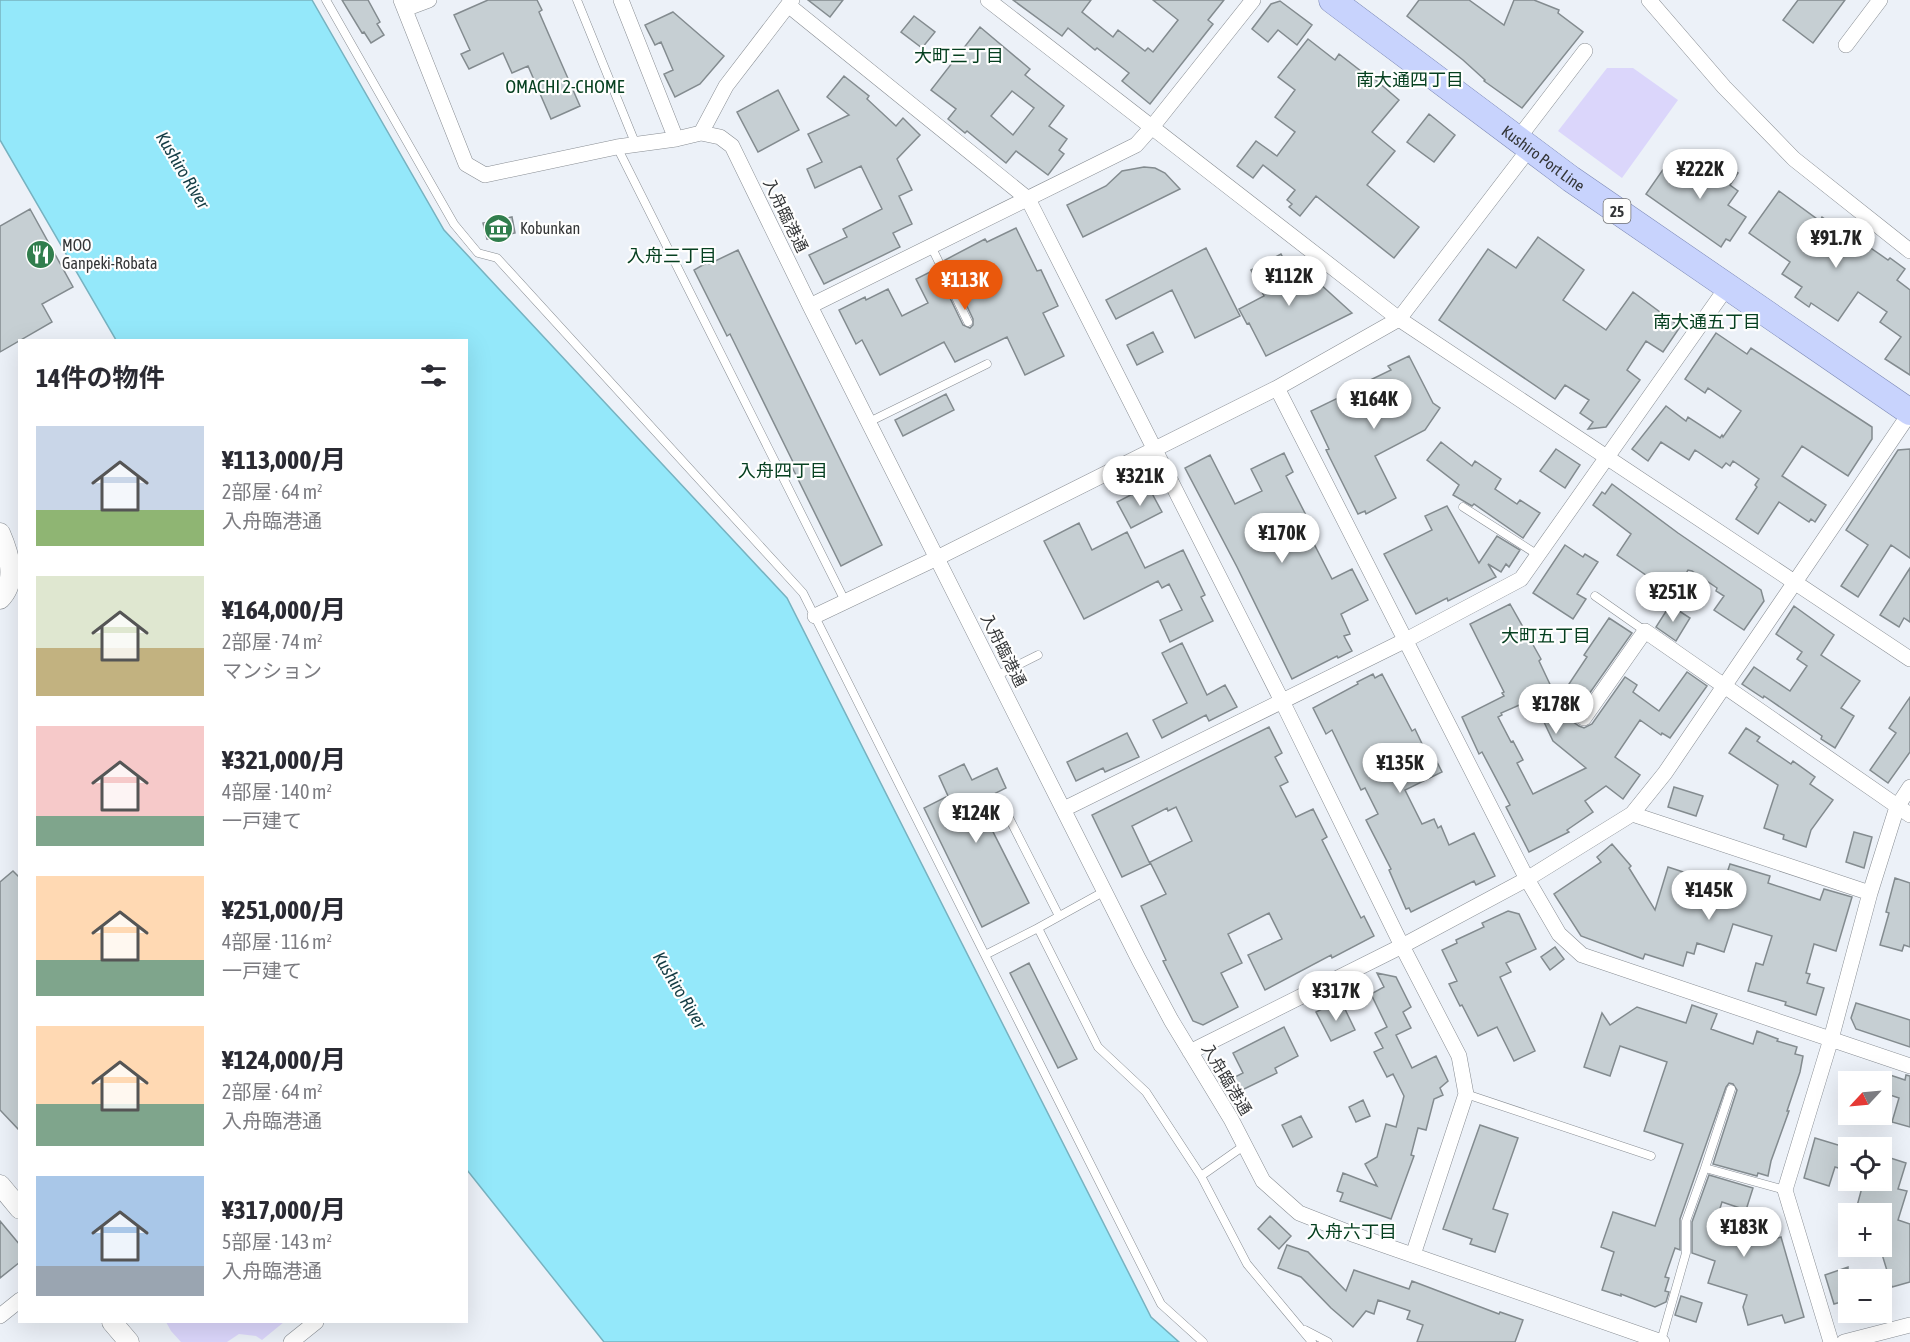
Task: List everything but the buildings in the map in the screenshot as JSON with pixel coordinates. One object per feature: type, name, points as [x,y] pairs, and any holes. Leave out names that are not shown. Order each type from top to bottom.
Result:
[{"type":"main road","name":"Kushiro Port Line","points":[[1332,0],[1523,144],[1910,412]]},
{"type":"street","points":[[429,0],[403,5],[466,164],[485,175],[616,147],[676,139],[701,133],[726,86],[790,2],[1028,199],[1459,1056],[1466,1094],[1413,1255]]},
{"type":"street","points":[[621,0],[676,139]]},
{"type":"street","points":[[988,0],[1399,319],[1910,659]]},
{"type":"street","points":[[810,306],[1136,145],[1253,0]]},
{"type":"street","points":[[1649,0],[1724,87],[1794,159],[1910,250]]},
{"type":"street","points":[[1846,45],[1880,0]]},
{"type":"street","points":[[815,616],[937,558],[1277,388],[1399,319],[1523,144],[1585,51]]},
{"type":"street","name":"入舟臨港通","points":[[701,133],[720,137],[732,146],[810,306],[1171,1020],[1231,1119],[1263,1181],[1299,1212],[1355,1235],[1662,1342]]},
{"type":"street","points":[[1064,809],[1406,640],[1521,579],[1727,287]]},
{"type":"street","points":[[1277,388],[1527,879],[1559,934],[1581,955],[1910,1066]]},
{"type":"street","points":[[1190,1052],[1402,946],[1527,879],[1632,814],[1665,773],[1910,412]]},
{"type":"street","points":[[0,533],[9,554],[11,573],[8,593]]},
{"type":"street","points":[[1561,702],[1584,718],[1645,631],[1904,811]]},
{"type":"street","points":[[1831,1342],[1785,1190],[1832,1040],[1870,893],[1904,811],[1910,787]]},
{"type":"street","points":[[1632,814],[1870,893]]},
{"type":"street","points":[[0,1185],[18,1207]]},
{"type":"street","points":[[0,1316],[18,1302]]},
{"type":"street","points":[[113,1323],[129,1342]]},
{"type":"street","points":[[291,1342],[315,1323]]},
{"type":"street","points":[[1844,1342],[1910,1325]]},
{"type":"lane","points":[[326,0],[454,224],[478,253],[497,258],[803,593],[1161,1304],[1203,1342]]},
{"type":"lane","points":[[577,0],[636,145]]},
{"type":"lane","points":[[616,147],[845,601]]},
{"type":"lane","points":[[931,246],[968,322]]},
{"type":"lane","points":[[869,422],[987,364]]},
{"type":"lane","points":[[1463,507],[1538,555]]},
{"type":"lane","points":[[1595,596],[1645,631]]},
{"type":"lane","points":[[996,676],[1038,655]]},
{"type":"lane","points":[[1005,810],[1059,916]]},
{"type":"lane","points":[[985,955],[1105,891]]},
{"type":"lane","points":[[1038,928],[1098,1047],[1146,1092],[1201,1176],[1247,1264],[1312,1342]]},
{"type":"lane","points":[[1662,1342],[1686,1253],[1686,1221],[1731,1089]]},
{"type":"lane","points":[[1466,1094],[1651,1156]]},
{"type":"lane","points":[[1201,1176],[1245,1145]]},
{"type":"lane","points":[[1705,1168],[1785,1190]]},
{"type":"lane","points":[[1299,1327],[1328,1342]]},
{"type":"shaded area","points":[[1607,68],[1633,68],[1678,100],[1622,178],[1558,131]]},
{"type":"shaded area","points":[[167,1323],[283,1323],[262,1340],[256,1336],[239,1334],[227,1342],[181,1342]]},
{"type":"water","name":"Kushiro River","points":[[0,0],[312,0],[444,230],[787,598],[1151,1317],[1179,1342],[604,1342],[468,1171],[468,339],[115,339],[0,140]]},
{"type":"place","name":"Kobunkan","points":[[499,228]]},
{"type":"place","name":"MOO Ganpeki-Robata","points":[[41,254]]},
{"type":"district","name":"大町三丁目","points":[[959,55]]},
{"type":"district","name":"南大通四丁目","points":[[1410,79]]},
{"type":"district","name":"OMACHI 2-CHOME","points":[[565,86]]},
{"type":"district","name":"入舟三丁目","points":[[672,255]]},
{"type":"district","name":"南大通五丁目","points":[[1707,321]]},
{"type":"district","name":"入舟四丁目","points":[[783,470]]},
{"type":"district","name":"大町五丁目","points":[[1546,635]]},
{"type":"district","name":"入舟六丁目","points":[[1352,1231]]}]
